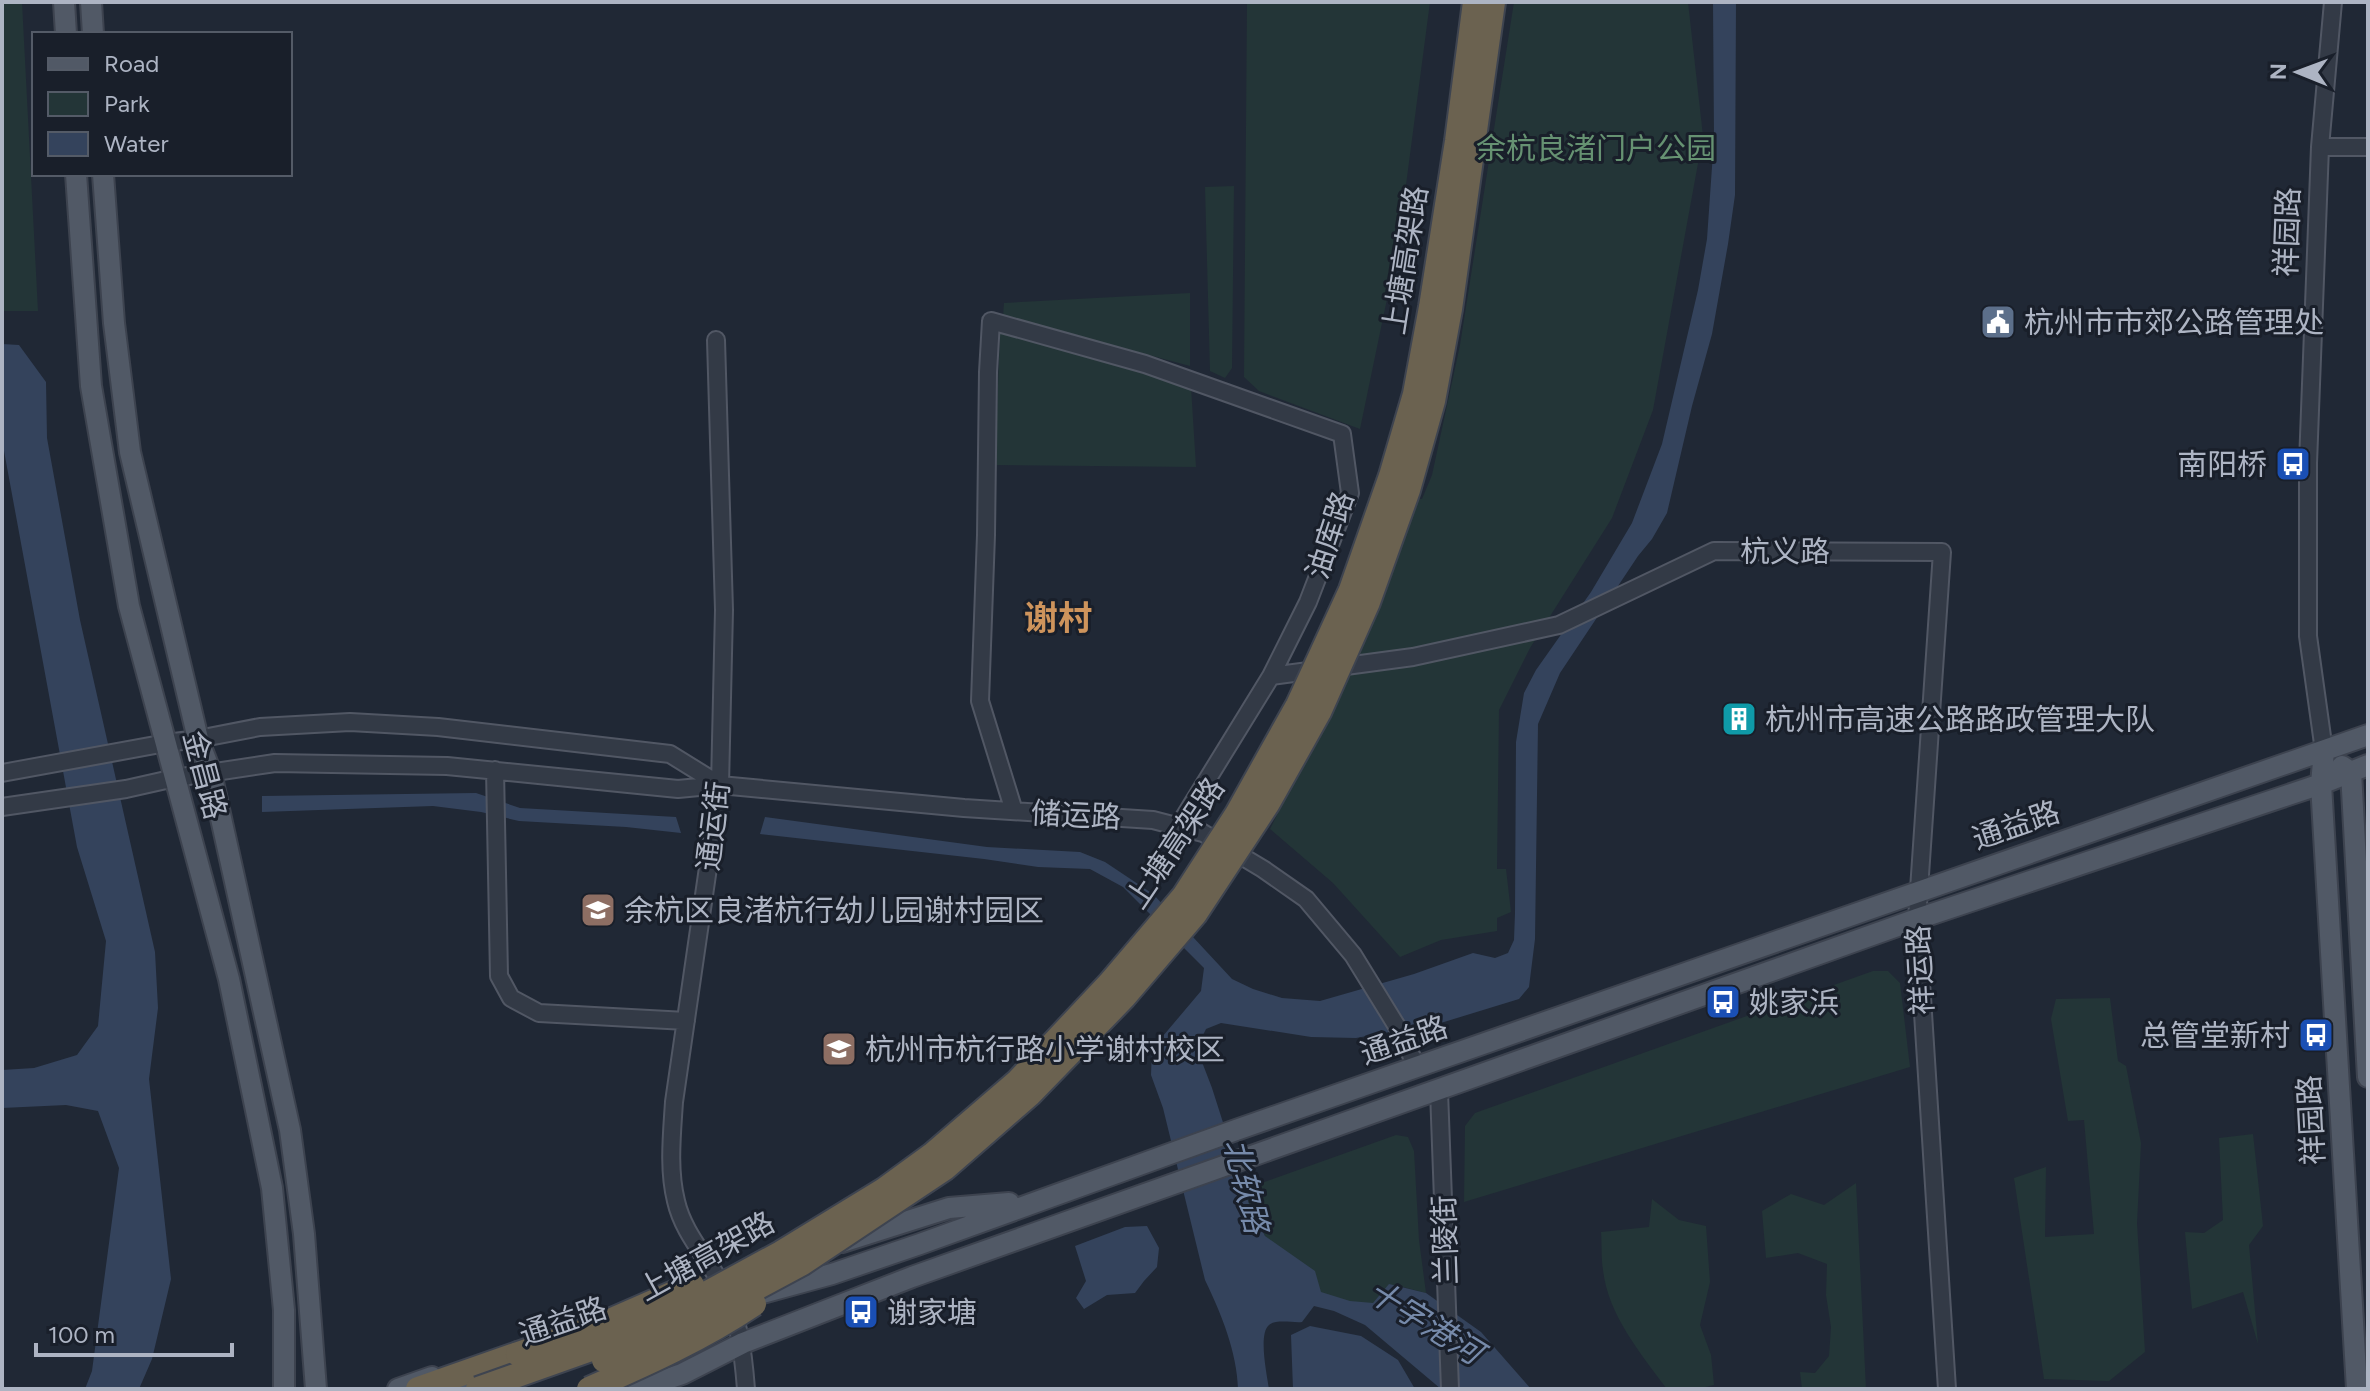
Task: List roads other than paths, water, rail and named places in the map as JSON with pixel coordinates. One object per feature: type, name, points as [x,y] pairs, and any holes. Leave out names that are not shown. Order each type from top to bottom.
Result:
[{"type":"highway","name":"上塘高架路","points":[[478,1389],[591,1349],[656,1321],[781,1253],[884,1190],[932,1155],[1018,1081],[1184,896],[1237,814],[1298,705],[1351,590],[1391,476],[1415,394],[1431,307],[1475,2]]},
{"type":"highway","name":"上塘高架路","points":[[526,1389],[672,1333],[801,1264],[945,1168],[1030,1094],[1124,997],[1195,914],[1268,803],[1319,712],[1368,602],[1408,490],[1433,401],[1452,294],[1493,2]]},
{"type":"highway","points":[[418,1389],[596,1327],[669,1296],[884,1190]]},
{"type":"highway","points":[[589,1389],[672,1352],[722,1325],[769,1294],[801,1264]]},
{"type":"main road","points":[[64,2],[66,32]]},
{"type":"main road","points":[[91,2],[93,32]]},
{"type":"main road","name":"金昌路","points":[[76,176],[91,386],[101,455],[129,606],[229,979],[272,1188],[284,1310],[284,1389]]},
{"type":"main road","name":"金昌路","points":[[103,176],[114,323],[130,452],[198,739],[211,773],[290,1130],[304,1234],[316,1389]]},
{"type":"main road","name":"通益路","points":[[456,1389],[574,1345],[832,1274],[2368,735]]},
{"type":"main road","points":[[2324,751],[2359,769]]},
{"type":"main road","name":"祥园路","points":[[2324,751],[2321,784],[2357,1389]]},
{"type":"main road","name":"通益路","points":[[638,1389],[682,1374],[743,1343],[912,1277],[1917,919],[2359,769]]},
{"type":"main road","name":"祥园路","points":[[2359,769],[2368,1077]]},
{"type":"main road","points":[[398,1389],[594,1319],[949,1208],[1036,1201]]},
{"type":"street","name":"祥园路","points":[[2324,751],[2308,636],[2308,463],[2320,147],[2333,2]]},
{"type":"street","points":[[2320,147],[2368,147]]},
{"type":"street","name":"油库路","points":[[1014,811],[980,701],[991,321],[1145,364],[1342,434],[1350,493],[1308,602],[1271,676],[1178,827]]},
{"type":"street","name":"通运街","points":[[716,340],[724,610],[720,785],[674,1102],[671,1155],[675,1201],[692,1241],[730,1302],[743,1343],[746,1389]]},
{"type":"street","name":"杭义路","points":[[1271,676],[1413,657],[1559,625],[1714,551],[1942,552]]},
{"type":"street","name":"祥运路","points":[[1942,552],[1917,919],[1947,1389]]},
{"type":"street","points":[[2,773],[260,727],[350,722],[438,727],[670,754],[720,785]]},
{"type":"street","name":"储运路","points":[[2,807],[275,763],[447,766],[678,789],[720,785],[1153,820],[1203,833],[1306,899],[1353,955],[1401,1033],[1417,1068]]},
{"type":"street","points":[[495,770],[499,976],[511,998],[539,1013],[686,1021]]},
{"type":"street","name":"兰陵街","points":[[1439,1091],[1450,1389]]},
{"type":"water","name":"十字港河","points":[[1713,2],[1736,2],[1735,195],[1712,334],[1667,513],[1560,673],[1538,724],[1535,939],[1529,987],[1519,999],[1444,1022],[1356,1038],[1311,1037],[1221,1023],[1206,1029],[1200,1041],[1202,1062],[1250,1207],[1265,1236],[1315,1271],[1321,1292],[1350,1301],[1373,1303],[1389,1284],[1426,1293],[1481,1332],[1531,1389],[1441,1389],[1365,1325],[1314,1306],[1302,1322],[1276,1322],[1266,1330],[1264,1355],[1269,1389],[1238,1389],[1231,1347],[1205,1280],[1163,1108],[1151,1075],[1152,1049],[1201,991],[1204,968],[1123,887],[1090,869],[1038,867],[760,834],[765,817],[987,847],[1080,852],[1105,862],[1153,894],[1232,979],[1282,998],[1320,1001],[1473,953],[1495,958],[1508,953],[1514,940],[1516,742],[1524,693],[1632,523],[1662,444],[1698,290],[1707,239],[1714,138]]},
{"type":"water","points":[[2,344],[19,345],[46,382],[47,438],[80,620],[155,952],[158,1008],[149,1079],[171,1279],[152,1359],[139,1389],[85,1389],[92,1371],[119,1168],[98,1111],[66,1105],[2,1108],[2,1070],[34,1068],[77,1055],[98,1026],[106,941],[77,847],[2,440]]},
{"type":"water","points":[[476,793],[520,808],[676,817],[681,833],[519,821],[433,806],[262,812],[262,796]]},
{"type":"water","points":[[1147,1226],[1159,1248],[1157,1267],[1135,1293],[1107,1295],[1084,1309],[1076,1298],[1086,1281],[1075,1246],[1125,1227]]},
{"type":"water","points":[[1310,1326],[1361,1336],[1398,1360],[1415,1389],[1293,1389],[1291,1335]]},
{"type":"place","name":"杭州市市郊公路管理处","points":[[1998,322]]},
{"type":"place","name":"南阳桥","points":[[2293,464]]},
{"type":"place","name":"杭州市高速公路路政管理大队","points":[[1739,719]]},
{"type":"place","name":"余杭区良渚杭行幼儿园谢村园区","points":[[598,910]]},
{"type":"place","name":"姚家浜","points":[[1723,1002]]},
{"type":"place","name":"总管堂新村","points":[[2316,1035]]},
{"type":"place","name":"杭州市杭行路小学谢村校区","points":[[839,1049]]},
{"type":"place","name":"谢家塘","points":[[861,1312]]},
{"type":"district","name":"谢村","points":[[1058,618]]},
{"type":"park label","name":"余杭良渚门户公园","points":[[1596,148]]},
{"type":"water label","name":"北软路","points":[[1246,1186]]}]
